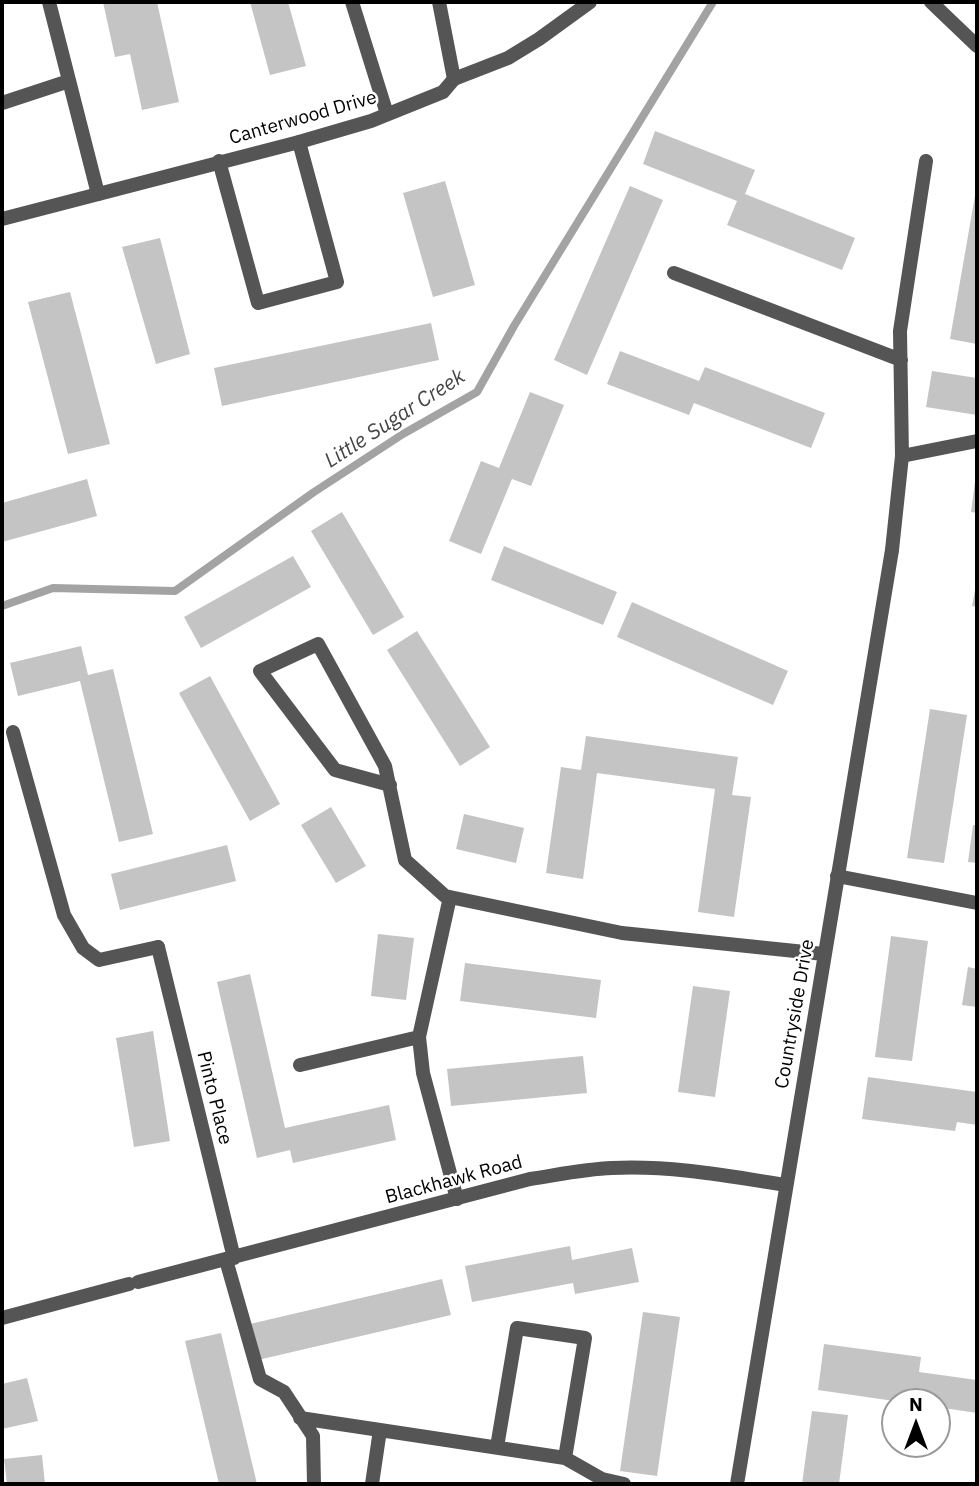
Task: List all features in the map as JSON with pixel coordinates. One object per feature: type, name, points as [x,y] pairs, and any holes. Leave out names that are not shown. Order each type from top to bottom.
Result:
[{"type":"street","points":[[49,2],[98,194]]},
{"type":"street","points":[[352,2],[387,114]]},
{"type":"street","points":[[439,2],[454,79]]},
{"type":"street","name":"Canterwood Drive","points":[[2,219],[299,142],[387,114],[443,92],[454,79],[508,58],[590,2]]},
{"type":"street","points":[[931,2],[977,46]]},
{"type":"street","points":[[2,103],[69,81]]},
{"type":"street","points":[[219,161],[258,303],[337,282],[299,142]]},
{"type":"street","name":"Countryside Drive","points":[[737,1484],[892,550],[902,456],[900,331],[926,161]]},
{"type":"street","points":[[674,273],[901,360]]},
{"type":"street","points":[[902,456],[977,441]]},
{"type":"street","points":[[390,785],[335,769],[260,671],[318,644],[386,766],[390,785],[405,860],[445,896],[622,933],[824,954]]},
{"type":"street","name":"Pinto Place","points":[[13,732],[64,915],[83,948],[99,960],[158,947],[260,1380],[284,1392],[313,1436],[314,1484]]},
{"type":"street","points":[[837,876],[977,903]]},
{"type":"street","points":[[450,897],[419,1037],[423,1073],[457,1199]]},
{"type":"street","points":[[300,1065],[419,1037]]},
{"type":"street","name":"Blackhawk Road","points":[[2,1318],[530,1180],[613,1168],[694,1171],[786,1185]]},
{"type":"street","points":[[497,1447],[517,1328],[585,1338],[565,1458]]},
{"type":"street","points":[[300,1418],[565,1458],[602,1479],[624,1484]]},
{"type":"street","points":[[372,1484],[380,1430]]},
{"type":"building","points":[[103,2],[157,2],[179,102],[142,110],[130,54],[115,57]]},
{"type":"building","points":[[250,2],[288,2],[306,66],[270,75]]},
{"type":"building","points":[[655,131],[755,170],[745,194],[855,238],[842,270],[727,225],[737,201],[643,164]]},
{"type":"building","points":[[445,181],[475,285],[433,297],[403,193]]},
{"type":"building","points":[[630,186],[663,200],[587,375],[554,360]]},
{"type":"building","points":[[977,191],[977,344],[950,339]]},
{"type":"building","points":[[160,238],[190,354],[156,364],[122,247]]},
{"type":"building","points":[[70,292],[110,444],[68,454],[28,302]]},
{"type":"building","points":[[431,323],[439,360],[222,406],[214,368]]},
{"type":"building","points":[[620,351],[699,381],[705,367],[825,413],[811,448],[694,403],[689,415],[607,384]]},
{"type":"building","points":[[932,371],[977,378],[977,415],[926,407]]},
{"type":"building","points":[[530,392],[564,405],[531,486],[512,479],[481,554],[449,541],[481,461],[499,468]]},
{"type":"building","points":[[977,474],[977,513],[971,512]]},
{"type":"building","points":[[87,479],[97,516],[2,542],[2,503]]},
{"type":"building","points":[[342,512],[404,617],[373,635],[311,531]]},
{"type":"building","points":[[504,546],[617,592],[603,625],[491,580]]},
{"type":"building","points":[[293,556],[311,587],[201,648],[184,617]]},
{"type":"building","points":[[977,585],[977,607],[972,606]]},
{"type":"building","points":[[632,602],[788,671],[773,705],[617,637]]},
{"type":"building","points":[[417,631],[490,747],[460,766],[387,650]]},
{"type":"building","points":[[81,646],[88,675],[113,669],[153,834],[119,842],[80,681],[18,696],[10,663]]},
{"type":"building","points":[[210,676],[280,804],[250,821],[179,693]]},
{"type":"building","points":[[930,709],[967,715],[944,863],[907,858]]},
{"type":"building","points":[[586,736],[738,757],[732,795],[751,797],[734,917],[698,912],[715,789],[597,773],[583,879],[546,873],[561,767],[581,770]]},
{"type":"building","points":[[331,807],[366,866],[336,883],[301,825]]},
{"type":"building","points":[[464,814],[524,828],[516,863],[456,849]]},
{"type":"building","points":[[973,825],[977,825],[977,863],[968,862]]},
{"type":"building","points":[[227,845],[236,881],[120,910],[111,874]]},
{"type":"building","points":[[378,934],[414,938],[406,1000],[371,996]]},
{"type":"building","points":[[891,936],[928,941],[912,1061],[875,1057]]},
{"type":"building","points":[[465,963],[601,980],[596,1018],[460,1001]]},
{"type":"building","points":[[968,967],[977,969],[977,1007],[962,1005]]},
{"type":"building","points":[[250,974],[285,1128],[389,1105],[396,1140],[293,1163],[290,1150],[257,1158],[217,982]]},
{"type":"building","points":[[693,986],[730,991],[715,1097],[678,1092]]},
{"type":"building","points":[[153,1031],[170,1141],[134,1147],[116,1038]]},
{"type":"building","points":[[583,1056],[587,1093],[451,1106],[447,1069]]},
{"type":"building","points":[[868,1077],[977,1092],[977,1125],[957,1122],[955,1131],[862,1119]]},
{"type":"building","points":[[570,1246],[572,1260],[632,1248],[639,1282],[575,1294],[573,1283],[472,1302],[465,1266]]},
{"type":"building","points":[[442,1279],[451,1315],[258,1360],[250,1324]]},
{"type":"building","points":[[643,1312],[680,1317],[657,1476],[620,1471]]},
{"type":"building","points":[[221,1333],[257,1484],[219,1484],[185,1341]]},
{"type":"building","points":[[824,1344],[921,1357],[919,1372],[977,1380],[977,1413],[951,1409],[951,1388],[881,1388],[881,1399],[818,1390]]},
{"type":"building","points":[[27,1378],[38,1421],[2,1429],[2,1384]]},
{"type":"building","points":[[812,1411],[848,1415],[839,1484],[802,1484]]},
{"type":"building","points":[[42,1455],[45,1484],[7,1484],[4,1459]]},
{"type":"waterway","name":"Little Sugar Creek","points":[[2,606],[53,588],[175,591],[314,492],[403,434],[477,392],[514,326],[713,2]]}]
